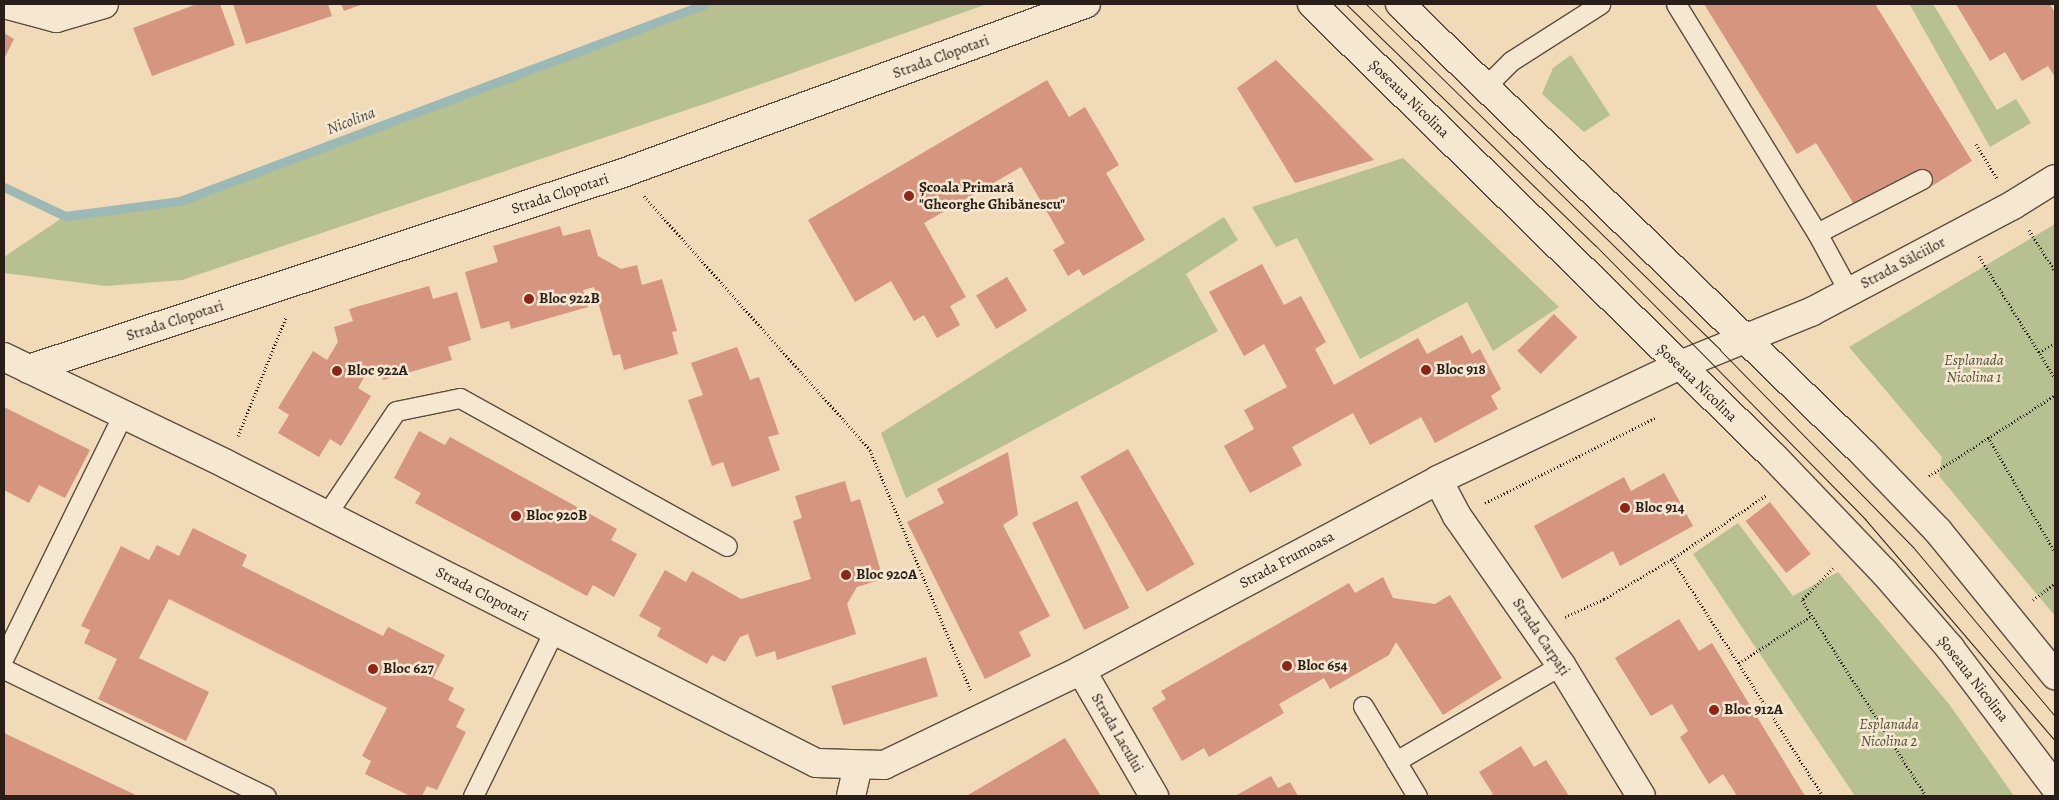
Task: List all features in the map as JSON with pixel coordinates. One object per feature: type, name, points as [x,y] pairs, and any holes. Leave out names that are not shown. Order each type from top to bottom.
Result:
[{"type":"street","points":[[4,4],[56,18],[104,4]]},
{"type":"street","name":"Strada Clopotari","points":[[29,369],[624,174],[1086,4]]},
{"type":"street","name":"Șoseaua Nicolina","points":[[1312,4],[1678,366],[1774,457],[1884,572],[1950,648],[2055,787]]},
{"type":"street","points":[[1400,4],[1484,88],[1746,338],[1938,531],[2055,675]]},
{"type":"street","name":"Strada Sălciilor","points":[[1746,338],[1849,292],[2014,205],[2055,179]]},
{"type":"street","name":"Strada Frumoasa","points":[[858,766],[884,765],[1080,670],[1438,480],[1678,366],[1746,338]]},
{"type":"street","name":"Strada Clopotari","points":[[4,357],[226,464],[816,762],[858,766]]},
{"type":"street","name":"Strada Carpați","points":[[1438,480],[1457,516],[1561,665],[1641,796]]},
{"type":"street","name":"Strada Lacului","points":[[1080,670],[1154,796]]},
{"type":"street","points":[[851,796],[858,766]]},
{"type":"lane","points":[[1484,88],[1511,61],[1600,4]]},
{"type":"lane","points":[[1676,4],[1817,233],[1849,292]]},
{"type":"lane","points":[[1817,233],[1922,179]]},
{"type":"lane","points":[[326,515],[396,411],[460,398],[727,546]]},
{"type":"lane","points":[[4,657],[123,414]]},
{"type":"lane","points":[[473,796],[554,631]]},
{"type":"lane","points":[[1396,761],[1561,665]]},
{"type":"lane","points":[[4,669],[266,796]]},
{"type":"lane","points":[[1363,706],[1417,796]]},
{"type":"path","points":[[1976,144],[2055,271]]},
{"type":"path","points":[[624,174],[870,450],[982,717]]},
{"type":"path","points":[[1963,232],[2055,378]]},
{"type":"path","points":[[226,464],[301,280]]},
{"type":"path","points":[[2040,352],[2055,343]]},
{"type":"path","points":[[1929,476],[2055,395]]},
{"type":"path","points":[[1457,516],[1657,416]]},
{"type":"path","points":[[1988,437],[2055,552]]},
{"type":"path","points":[[1537,630],[1604,599],[1672,559],[1766,495]]},
{"type":"path","points":[[1672,559],[1823,796]]},
{"type":"path","points":[[1833,568],[1802,600],[1926,796]]},
{"type":"path","points":[[2033,600],[2055,584]]},
{"type":"path","points":[[1739,663],[1811,616]]},
{"type":"green space","points":[[706,4],[987,4],[713,101],[182,280],[106,286],[4,273],[4,257],[65,216],[185,199]]},
{"type":"green space","points":[[1933,4],[1997,110],[2016,99],[2031,123],[1990,147],[1910,5]]},
{"type":"green space","points":[[1571,55],[1610,115],[1584,132],[1542,94],[1553,68]]},
{"type":"green space","points":[[1403,158],[1559,307],[1493,351],[1467,302],[1360,359],[1297,238],[1276,247],[1252,207]]},
{"type":"green space","points":[[1224,217],[1238,240],[1186,274],[1218,331],[906,498],[881,433]]},
{"type":"green space","name":"Esplanada Nicolina 1","points":[[2055,224],[2055,616],[1939,476],[1942,457],[1849,347]]},
{"type":"green space","name":"Esplanada Nicolina 2","points":[[1738,523],[1793,596],[1838,572],[1949,704],[2014,796],[1855,796],[1693,554]]},
{"type":"building","points":[[197,4],[220,4],[235,45],[152,76],[133,28]]},
{"type":"building","points":[[233,4],[328,4],[332,16],[246,44]]},
{"type":"building","points":[[341,4],[363,4],[344,11]]},
{"type":"building","points":[[1704,4],[1875,4],[1972,161],[1932,186],[1922,169],[1857,209],[1816,143],[1797,154]]},
{"type":"building","points":[[1956,4],[2050,4],[2055,13],[2055,77],[2048,66],[2022,81],[2005,52],[1990,61]]},
{"type":"building","points":[[4,33],[14,39],[4,59]]},
{"type":"building","points":[[1276,60],[1374,160],[1295,183],[1237,88]]},
{"type":"building","name":"Școala Primară \"Gheorghe Ghibănescu\"","points":[[1047,80],[1069,117],[1085,107],[1119,165],[1106,173],[1145,240],[1083,276],[1079,269],[1068,276],[1053,250],[1065,243],[1021,167],[924,223],[966,297],[950,306],[960,325],[937,338],[924,315],[914,321],[891,281],[855,302],[808,220]]},
{"type":"building","name":"Bloc 922B","points":[[560,226],[563,236],[590,229],[598,256],[621,269],[637,265],[642,285],[662,279],[677,331],[672,332],[678,354],[624,370],[620,354],[613,356],[594,287],[583,290],[588,307],[511,329],[509,321],[481,329],[465,272],[498,262],[493,246]]},
{"type":"building","name":"Bloc 918","points":[[1262,264],[1284,305],[1301,296],[1326,342],[1315,349],[1334,385],[1418,338],[1427,354],[1462,335],[1472,354],[1480,349],[1501,389],[1491,396],[1498,409],[1435,443],[1421,417],[1370,445],[1353,413],[1292,447],[1302,465],[1250,493],[1224,446],[1254,429],[1244,410],[1287,387],[1264,344],[1244,356],[1209,292]]},
{"type":"building","points":[[1007,277],[1027,310],[996,329],[976,296]]},
{"type":"building","name":"Bloc 922A","points":[[429,286],[433,299],[457,292],[471,340],[448,347],[452,360],[383,380],[379,369],[367,372],[358,388],[371,396],[341,446],[330,439],[319,457],[278,433],[289,415],[278,408],[313,351],[327,360],[338,342],[334,327],[353,321],[349,309]]},
{"type":"building","points":[[1554,314],[1577,337],[1541,374],[1517,351]]},
{"type":"building","points":[[737,347],[750,380],[759,377],[779,434],[768,437],[780,470],[732,487],[723,462],[712,466],[688,400],[703,395],[691,363]]},
{"type":"building","points":[[4,407],[90,450],[65,498],[39,485],[29,503],[4,490]]},
{"type":"building","name":"Bloc 920B","points":[[419,431],[445,445],[450,437],[617,529],[611,540],[637,554],[614,597],[593,585],[587,596],[415,503],[421,493],[394,478]]},
{"type":"building","points":[[1128,449],[1194,564],[1147,592],[1080,476]]},
{"type":"building","points":[[1008,452],[1018,515],[1003,525],[1050,616],[1019,632],[1031,656],[985,679],[907,522],[944,503],[937,489]]},
{"type":"building","name":"Bloc 914","points":[[1664,473],[1693,526],[1620,566],[1613,551],[1562,579],[1534,526],[1624,477],[1631,491]]},
{"type":"building","name":"Bloc 920A","points":[[845,481],[851,502],[860,499],[883,579],[857,587],[847,604],[856,634],[777,660],[775,651],[756,657],[748,634],[740,637],[725,662],[712,655],[707,664],[657,636],[661,628],[639,616],[665,570],[686,582],[692,571],[741,599],[811,579],[793,521],[802,518],[795,496]]},
{"type":"building","points":[[1077,501],[1129,608],[1084,630],[1032,523]]},
{"type":"building","points":[[1770,502],[1811,554],[1786,573],[1746,521]]},
{"type":"building","name":"Bloc 627","points":[[193,528],[247,555],[242,566],[383,636],[388,627],[445,655],[433,678],[454,688],[448,700],[465,709],[456,727],[466,732],[437,790],[427,786],[422,796],[410,796],[365,774],[371,761],[362,756],[387,708],[169,599],[139,658],[209,692],[186,741],[98,699],[117,659],[84,643],[90,630],[81,626],[121,546],[149,560],[157,545],[179,556]]},
{"type":"building","name":"Bloc 654","points":[[1383,577],[1393,598],[1435,604],[1450,595],[1502,678],[1443,715],[1396,642],[1389,655],[1330,689],[1324,678],[1279,704],[1284,713],[1209,757],[1204,748],[1182,761],[1152,708],[1166,699],[1161,691],[1349,583],[1355,593]]},
{"type":"building","name":"Bloc 912A","points":[[1679,619],[1699,651],[1712,643],[1805,796],[1737,796],[1723,774],[1709,784],[1680,737],[1688,731],[1672,704],[1651,716],[1615,658]]},
{"type":"building","points":[[926,657],[938,696],[843,725],[831,686]]},
{"type":"building","points":[[4,733],[138,796],[4,796]]},
{"type":"building","points":[[1065,738],[1101,796],[966,796],[968,795]]},
{"type":"building","points":[[1521,746],[1534,767],[1546,760],[1569,796],[1489,796],[1493,794],[1479,772]]},
{"type":"building","points":[[1271,776],[1278,788],[1290,782],[1298,796],[1235,796]]},
{"type":"waterway","name":"Nicolina","points":[[4,187],[65,216],[180,201],[705,4]]},
{"type":"tram line","points":[[1346,4],[1595,245],[1865,519],[2055,741]]},
{"type":"tram line","points":[[1366,4],[1720,350],[1913,547],[2055,716]]},
{"type":"place","name":"Școala Primară \"Gheorghe Ghibănescu\"","points":[[909,196]]},
{"type":"place","name":"Bloc 922B","points":[[529,299]]},
{"type":"place","name":"Bloc 918","points":[[1426,370]]},
{"type":"place","name":"Bloc 922A","points":[[337,371]]},
{"type":"place","name":"Bloc 914","points":[[1625,508]]},
{"type":"place","name":"Bloc 920B","points":[[516,516]]},
{"type":"place","name":"Bloc 920A","points":[[846,575]]},
{"type":"place","name":"Bloc 654","points":[[1287,666]]},
{"type":"place","name":"Bloc 627","points":[[373,669]]},
{"type":"place","name":"Bloc 912A","points":[[1714,710]]}]
